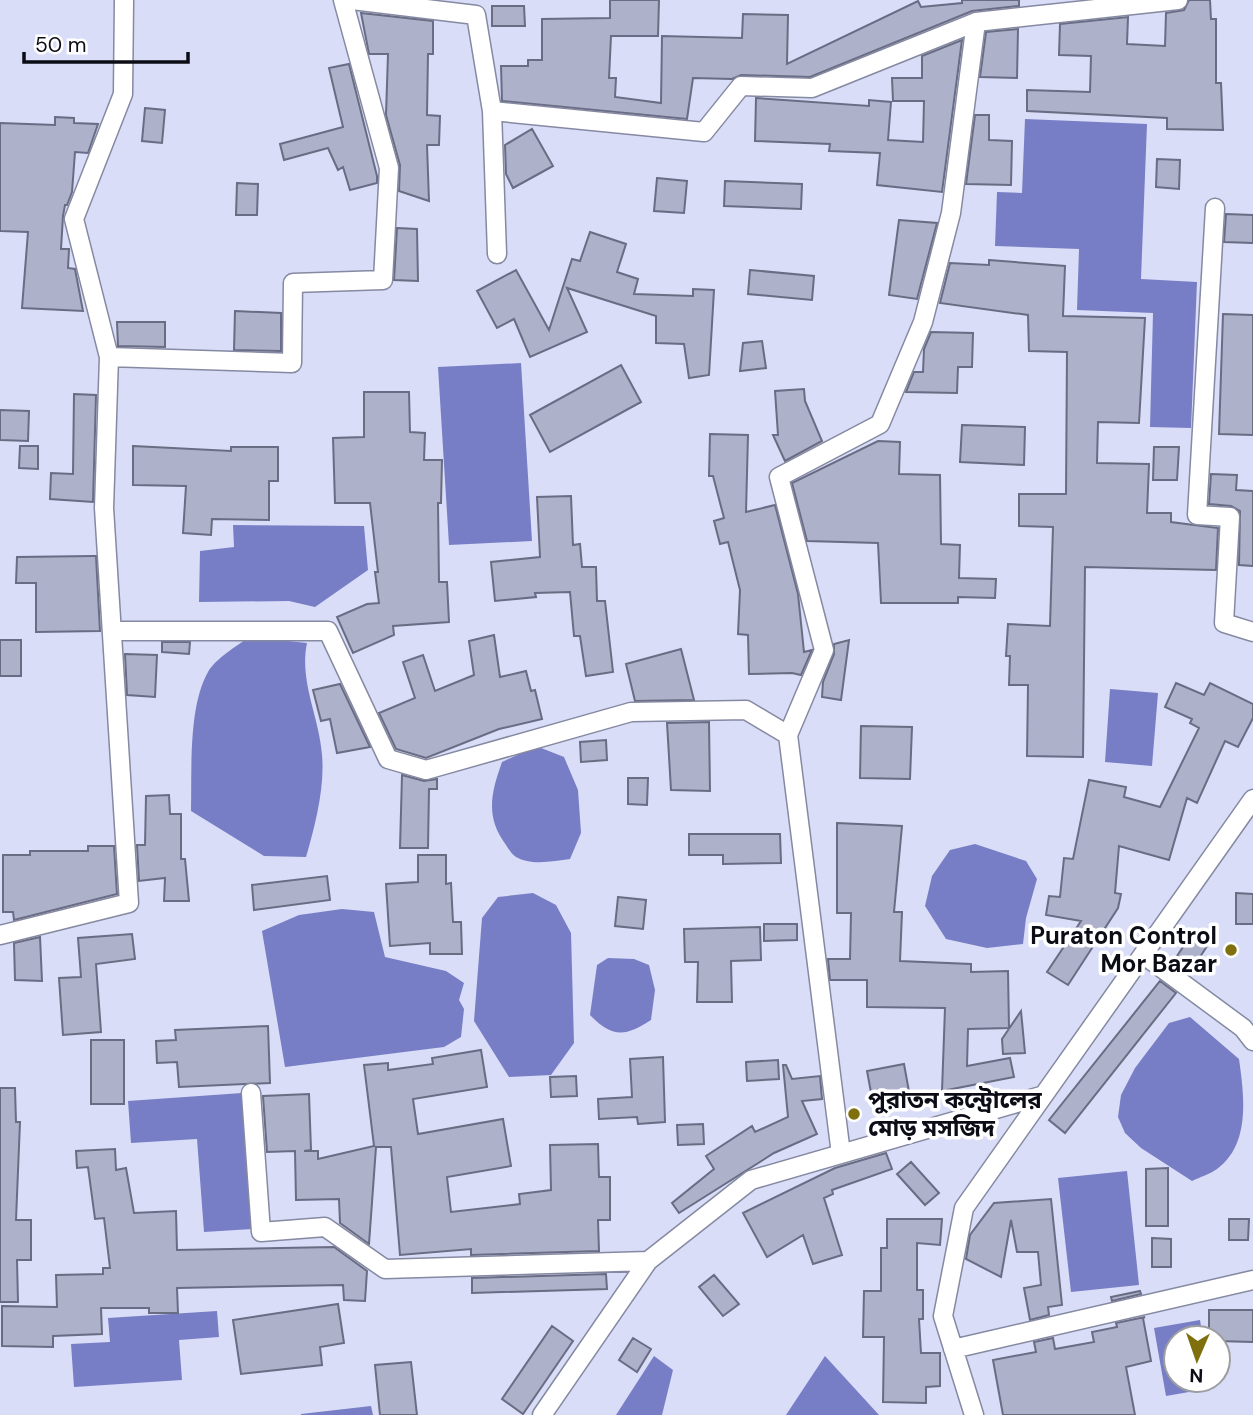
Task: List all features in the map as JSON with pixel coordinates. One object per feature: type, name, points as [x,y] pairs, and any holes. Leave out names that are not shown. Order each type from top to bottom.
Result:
[{"type":"street","points":[[0,935],[129,903],[104,508],[109,357],[74,219],[123,94],[124,0]]},
{"type":"street","points":[[109,357],[292,363],[293,283],[383,280],[390,168],[344,0]]},
{"type":"street","points":[[352,0],[476,15],[492,111],[497,254]]},
{"type":"street","points":[[492,111],[704,132],[741,86],[812,88],[976,23],[1178,0]]},
{"type":"street","points":[[841,1154],[788,735],[824,650],[779,477],[880,425],[923,322],[951,213],[976,23]]},
{"type":"street","points":[[1215,208],[1197,515],[1230,517],[1224,623],[1253,632]]},
{"type":"street","points":[[112,631],[328,631],[388,760],[426,770],[631,712],[746,710],[788,735]]},
{"type":"street","points":[[974,1415],[943,1317],[964,1208],[1253,799]]},
{"type":"street","points":[[1144,955],[1243,1028],[1253,1041]]},
{"type":"street","points":[[251,1093],[261,1232],[324,1227],[385,1269],[648,1261]]},
{"type":"street","points":[[542,1415],[648,1261],[751,1180],[1041,1096]]},
{"type":"street","points":[[953,1349],[1253,1280]]},
{"type":"water","points":[[1025,119],[1147,124],[1141,279],[1197,282],[1191,428],[1150,427],[1153,313],[1077,310],[1079,249],[995,246],[997,192],[1022,193]]},
{"type":"water","points":[[521,363],[532,541],[449,545],[438,367]]},
{"type":"water","points":[[233,525],[364,526],[368,570],[315,607],[289,601],[199,602],[200,551],[234,547]]},
{"type":"water","points":[[249,637],[307,643],[307,685],[323,767],[318,806],[306,857],[264,856],[191,811],[192,740],[202,686],[216,662]]},
{"type":"water","points":[[1110,689],[1158,693],[1152,766],[1105,762]]},
{"type":"water","points":[[536,746],[564,757],[578,790],[581,833],[570,859],[543,862],[522,860],[510,851],[495,825],[493,795],[502,762]]},
{"type":"water","points":[[975,844],[1026,861],[1037,879],[1026,918],[1023,944],[987,948],[946,939],[925,906],[932,876],[950,850]]},
{"type":"water","points":[[533,893],[556,905],[571,933],[574,1043],[551,1075],[509,1077],[474,1021],[482,918],[498,897]]},
{"type":"water","points":[[342,909],[374,912],[385,957],[446,971],[464,983],[459,1000],[464,1009],[461,1037],[444,1047],[285,1067],[262,931],[299,915]]},
{"type":"water","points":[[608,958],[634,959],[649,965],[655,990],[651,1020],[627,1032],[606,1028],[590,1015],[597,965]]},
{"type":"water","points":[[1190,1017],[1239,1059],[1243,1103],[1240,1133],[1228,1159],[1214,1171],[1192,1181],[1141,1148],[1125,1133],[1118,1117],[1121,1095],[1135,1068],[1169,1023]]},
{"type":"water","points":[[242,1093],[252,1229],[204,1232],[197,1139],[131,1143],[128,1101]]},
{"type":"water","points":[[1127,1171],[1139,1285],[1071,1292],[1058,1178]]},
{"type":"water","points":[[217,1311],[219,1337],[179,1340],[182,1380],[74,1387],[71,1344],[110,1342],[108,1318]]},
{"type":"water","points":[[1200,1320],[1201,1324],[1177,1324]]},
{"type":"water","points":[[1162,1327],[1162,1373],[1154,1328]]},
{"type":"water","points":[[654,1356],[673,1370],[662,1415],[616,1415]]},
{"type":"water","points":[[825,1356],[879,1415],[786,1415]]},
{"type":"water","points":[[371,1406],[373,1415],[301,1415],[301,1414]]},
{"type":"building","points":[[610,0],[659,0],[658,36],[611,36],[609,78],[616,78],[615,97],[661,103],[662,36],[742,38],[743,14],[788,15],[787,64],[918,1],[921,7],[962,3],[962,0],[1019,0],[1019,6],[972,11],[810,77],[741,75],[732,79],[693,78],[687,119],[502,101],[501,66],[528,66],[528,60],[542,60],[542,19],[610,18]]},
{"type":"building","points":[[1189,0],[1210,0],[1211,19],[1216,19],[1216,83],[1221,83],[1223,130],[1167,129],[1167,118],[1027,111],[1027,90],[1090,92],[1091,56],[1059,55],[1060,24],[1128,17],[1127,44],[1165,46],[1166,13],[1184,10]]},
{"type":"building","points":[[492,6],[524,6],[525,26],[492,26]]},
{"type":"building","points":[[361,13],[433,21],[433,54],[428,54],[427,115],[440,116],[439,145],[427,145],[429,201],[399,191],[400,165],[386,115],[388,54],[369,54]]},
{"type":"building","points":[[1018,29],[1017,78],[980,77],[986,32]]},
{"type":"building","points":[[962,40],[942,192],[877,185],[880,153],[829,151],[830,144],[755,141],[756,98],[869,106],[869,100],[891,102],[888,140],[923,142],[924,101],[893,101],[892,78],[922,78],[922,56]]},
{"type":"building","points":[[349,64],[377,176],[377,183],[350,190],[343,167],[338,170],[328,148],[284,160],[280,144],[343,127],[329,68]]},
{"type":"building","points":[[145,108],[165,110],[162,143],[142,141]]},
{"type":"building","points":[[975,115],[989,115],[989,140],[1012,141],[1011,185],[966,184]]},
{"type":"building","points":[[55,117],[74,118],[74,123],[98,124],[88,153],[75,152],[72,192],[63,216],[61,249],[69,249],[68,268],[75,269],[83,311],[22,308],[28,232],[0,231],[0,123],[55,125]]},
{"type":"building","points":[[532,129],[553,166],[513,188],[506,174],[505,145]]},
{"type":"building","points":[[1157,159],[1180,160],[1179,189],[1156,187]]},
{"type":"building","points":[[657,178],[687,181],[684,213],[654,211]]},
{"type":"building","points":[[725,181],[802,184],[801,209],[724,206]]},
{"type":"building","points":[[237,183],[258,184],[257,215],[236,215]]},
{"type":"building","points":[[1226,214],[1253,215],[1253,243],[1224,242]]},
{"type":"building","points":[[899,220],[937,223],[917,299],[889,295]]},
{"type":"building","points":[[397,228],[417,229],[418,281],[394,280]]},
{"type":"building","points":[[590,232],[626,244],[617,272],[638,279],[634,294],[693,296],[693,289],[714,290],[709,375],[689,378],[684,344],[656,343],[656,316],[567,288],[587,332],[530,357],[514,319],[497,328],[477,291],[516,270],[549,330],[572,259],[580,261]]},
{"type":"building","points":[[989,260],[1065,266],[1063,316],[1145,318],[1139,423],[1098,422],[1097,463],[1149,464],[1147,513],[1171,513],[1171,522],[1218,528],[1216,570],[1085,567],[1083,757],[1027,756],[1028,685],[1009,685],[1010,656],[1006,656],[1008,624],[1050,626],[1053,527],[1019,526],[1019,494],[1066,494],[1067,352],[1029,351],[1028,315],[940,303],[950,263],[989,265]]},
{"type":"building","points":[[750,270],[814,276],[812,300],[748,294]]},
{"type":"building","points":[[235,311],[281,313],[281,351],[234,350]]},
{"type":"building","points":[[1223,314],[1253,315],[1253,435],[1219,434]]},
{"type":"building","points":[[117,322],[165,322],[165,347],[118,346]]},
{"type":"building","points":[[931,332],[973,333],[972,367],[958,367],[957,393],[906,392],[914,372],[923,372],[924,349]]},
{"type":"building","points":[[762,341],[766,368],[740,371],[743,343]]},
{"type":"building","points":[[621,365],[641,402],[550,452],[530,415]]},
{"type":"building","points":[[804,389],[805,401],[822,441],[785,461],[773,435],[778,435],[775,391]]},
{"type":"building","points":[[364,392],[409,392],[410,432],[425,433],[424,460],[442,460],[441,503],[438,503],[439,582],[447,582],[449,622],[393,626],[394,635],[353,653],[337,617],[367,604],[379,603],[375,572],[378,572],[370,503],[335,503],[333,438],[364,437]]},
{"type":"building","points":[[74,394],[96,395],[93,502],[50,499],[51,473],[73,474]]},
{"type":"building","points":[[0,410],[29,411],[28,441],[0,440]]},
{"type":"building","points":[[962,425],[1025,427],[1024,465],[960,462]]},
{"type":"building","points":[[710,434],[748,435],[746,512],[775,505],[798,594],[804,652],[812,650],[801,675],[749,674],[748,635],[738,634],[740,590],[728,542],[720,544],[714,521],[724,518],[713,476],[709,476]]},
{"type":"building","points":[[878,441],[900,442],[899,474],[940,475],[941,544],[960,545],[959,578],[996,579],[995,598],[958,597],[958,603],[881,603],[878,543],[807,541],[792,483]]},
{"type":"building","points":[[20,446],[38,446],[38,469],[19,468]]},
{"type":"building","points":[[133,446],[231,451],[231,447],[278,447],[278,481],[269,481],[269,520],[212,519],[211,535],[183,533],[186,486],[133,485]]},
{"type":"building","points":[[1154,447],[1179,447],[1177,480],[1153,480]]},
{"type":"building","points":[[1211,474],[1237,475],[1236,490],[1253,491],[1253,566],[1239,565],[1240,511],[1231,506],[1209,504]]},
{"type":"building","points":[[571,496],[573,545],[580,544],[582,567],[596,567],[597,601],[605,601],[613,672],[586,676],[580,636],[574,636],[570,592],[535,593],[536,597],[495,601],[491,562],[540,557],[537,497]]},
{"type":"building","points":[[96,556],[100,631],[36,632],[36,583],[16,583],[17,557]]},
{"type":"building","points":[[494,635],[500,677],[526,671],[531,691],[535,690],[542,719],[499,729],[426,758],[396,749],[379,713],[415,698],[403,662],[423,655],[435,691],[474,675],[469,641]]},
{"type":"building","points":[[0,640],[21,640],[21,676],[0,676]]},
{"type":"building","points":[[849,640],[841,700],[822,697],[823,682],[834,654],[834,644]]},
{"type":"building","points":[[162,642],[190,642],[189,654],[162,652]]},
{"type":"building","points":[[681,649],[694,700],[635,701],[626,664]]},
{"type":"building","points":[[125,654],[157,655],[155,697],[127,695]]},
{"type":"building","points":[[1176,683],[1204,695],[1210,683],[1253,704],[1253,718],[1238,747],[1225,741],[1197,803],[1187,798],[1169,860],[1119,846],[1115,893],[1121,894],[1118,908],[1068,985],[1047,972],[1081,921],[1046,915],[1049,896],[1060,897],[1064,858],[1073,859],[1089,780],[1126,787],[1124,797],[1160,807],[1199,728],[1190,723],[1192,719],[1165,707]]},
{"type":"building","points":[[340,684],[370,747],[337,753],[330,719],[321,721],[313,690]]},
{"type":"building","points":[[709,722],[710,791],[671,790],[667,723]]},
{"type":"building","points":[[861,726],[912,727],[910,779],[860,778]]},
{"type":"building","points":[[606,740],[607,760],[581,762],[580,742]]},
{"type":"building","points":[[402,775],[424,781],[437,779],[437,789],[429,789],[428,848],[400,848]]},
{"type":"building","points":[[628,778],[648,778],[647,805],[628,804]]},
{"type":"building","points":[[169,795],[170,814],[181,814],[181,859],[185,859],[189,901],[164,901],[165,878],[139,881],[137,845],[145,845],[146,796]]},
{"type":"building","points":[[837,823],[902,826],[894,912],[902,912],[900,961],[971,964],[971,972],[1008,971],[1009,1028],[968,1029],[967,1066],[1010,1058],[1014,1077],[942,1091],[945,1008],[867,1007],[867,980],[830,980],[828,959],[850,959],[851,913],[837,913]]},
{"type":"building","points":[[689,834],[780,834],[781,863],[723,864],[723,855],[689,855]]},
{"type":"building","points":[[88,846],[114,846],[117,894],[14,920],[13,912],[3,912],[3,855],[30,855],[30,851],[88,851]]},
{"type":"building","points":[[418,855],[446,855],[446,884],[451,883],[453,922],[461,922],[462,954],[430,954],[430,943],[390,946],[386,884],[418,882]]},
{"type":"building","points":[[327,876],[330,900],[254,910],[252,885]]},
{"type":"building","points":[[1236,893],[1253,894],[1253,924],[1236,924]]},
{"type":"building","points":[[618,897],[646,900],[643,929],[615,926]]},
{"type":"building","points":[[764,924],[797,924],[797,940],[764,941]]},
{"type":"building","points":[[760,927],[761,960],[731,961],[732,1002],[697,1002],[698,962],[685,962],[684,929]]},
{"type":"building","points":[[1193,932],[1209,943],[1189,974],[1173,962]]},
{"type":"building","points":[[132,934],[135,959],[96,964],[101,1032],[63,1035],[59,978],[81,977],[78,938]]},
{"type":"building","points":[[40,937],[42,981],[15,980],[14,943]]},
{"type":"building","points":[[1160,981],[1176,993],[1065,1133],[1049,1120]]},
{"type":"building","points":[[1021,1011],[1025,1053],[1003,1054],[1002,1039]]},
{"type":"building","points":[[268,1026],[270,1083],[179,1087],[177,1062],[157,1063],[156,1041],[176,1040],[175,1030]]},
{"type":"building","points":[[91,1040],[124,1040],[124,1104],[91,1104]]},
{"type":"building","points":[[481,1050],[487,1087],[413,1099],[418,1134],[503,1119],[511,1166],[447,1177],[451,1212],[520,1204],[519,1194],[551,1190],[550,1145],[598,1144],[599,1177],[610,1177],[610,1220],[598,1220],[599,1251],[471,1255],[471,1249],[400,1255],[391,1147],[376,1147],[369,1244],[340,1223],[339,1199],[296,1200],[295,1151],[267,1152],[263,1096],[309,1094],[311,1150],[304,1151],[318,1151],[318,1159],[374,1146],[364,1065],[388,1063],[388,1070],[433,1064],[432,1058]]},
{"type":"building","points":[[663,1057],[665,1122],[638,1124],[637,1117],[599,1119],[598,1099],[632,1097],[630,1059]]},
{"type":"building","points":[[778,1060],[779,1079],[747,1081],[746,1062]]},
{"type":"building","points":[[904,1064],[910,1097],[873,1103],[867,1071]]},
{"type":"building","points":[[783,1065],[786,1065],[792,1079],[820,1076],[822,1099],[802,1101],[817,1134],[774,1153],[679,1213],[672,1203],[714,1169],[706,1156],[752,1126],[755,1132],[788,1117]]},
{"type":"building","points":[[576,1076],[577,1096],[551,1097],[550,1077]]},
{"type":"building","points":[[0,1088],[15,1088],[16,1122],[20,1122],[16,1220],[31,1220],[31,1260],[17,1260],[18,1302],[0,1302]]},
{"type":"building","points":[[703,1124],[704,1144],[678,1145],[677,1125]]},
{"type":"building","points":[[115,1149],[116,1170],[126,1168],[134,1213],[176,1211],[177,1250],[334,1247],[367,1271],[365,1301],[344,1300],[343,1285],[177,1288],[178,1313],[149,1313],[149,1308],[101,1308],[102,1334],[53,1336],[53,1347],[2,1346],[2,1306],[57,1307],[56,1275],[103,1274],[103,1268],[110,1268],[104,1218],[95,1219],[88,1167],[77,1168],[76,1151]]},
{"type":"building","points":[[886,1153],[892,1169],[832,1190],[833,1194],[824,1198],[842,1255],[813,1264],[803,1235],[767,1257],[743,1213],[835,1168]]},
{"type":"building","points":[[911,1162],[939,1193],[925,1205],[897,1174]]},
{"type":"building","points":[[1168,1168],[1168,1226],[1146,1226],[1146,1169]]},
{"type":"building","points":[[1051,1199],[1062,1305],[1048,1307],[1049,1315],[1030,1320],[1024,1288],[1041,1285],[1038,1252],[1017,1252],[1011,1220],[1001,1277],[966,1259],[970,1235],[994,1203]]},
{"type":"building","points":[[887,1219],[942,1219],[940,1245],[917,1243],[917,1290],[923,1290],[923,1319],[919,1319],[921,1353],[940,1353],[940,1386],[926,1387],[926,1403],[883,1402],[884,1337],[863,1337],[864,1291],[881,1291],[881,1248],[887,1248]]},
{"type":"building","points":[[1229,1219],[1249,1219],[1248,1240],[1229,1240]]},
{"type":"building","points":[[1152,1238],[1171,1239],[1171,1267],[1152,1267]]},
{"type":"building","points":[[606,1274],[607,1289],[472,1293],[472,1278]]},
{"type":"building","points":[[714,1275],[739,1304],[723,1316],[699,1287]]},
{"type":"building","points":[[1140,1291],[1141,1294],[1112,1301],[1111,1297]]},
{"type":"building","points":[[338,1304],[344,1343],[320,1347],[322,1365],[241,1374],[233,1320]]},
{"type":"building","points":[[1209,1310],[1253,1310],[1253,1342],[1232,1341],[1232,1324],[1209,1324]]},
{"type":"building","points":[[1145,1317],[1143,1318],[1151,1361],[1126,1367],[1135,1415],[1003,1415],[993,1360],[1036,1352],[1034,1342],[1053,1338],[1055,1349],[1094,1342],[1092,1332],[1117,1327],[1116,1323]]},
{"type":"building","points":[[552,1326],[573,1341],[523,1414],[502,1399]]},
{"type":"building","points":[[633,1338],[651,1349],[637,1372],[619,1360]]},
{"type":"building","points":[[411,1362],[417,1415],[380,1415],[375,1365]]},
{"type":"place","name":"Puraton Control Mor Bazar","points":[[1231,950]]},
{"type":"place","name":"পুরাতন কন্ট্রোলের মোড় মসজিদ","points":[[854,1114]]}]
